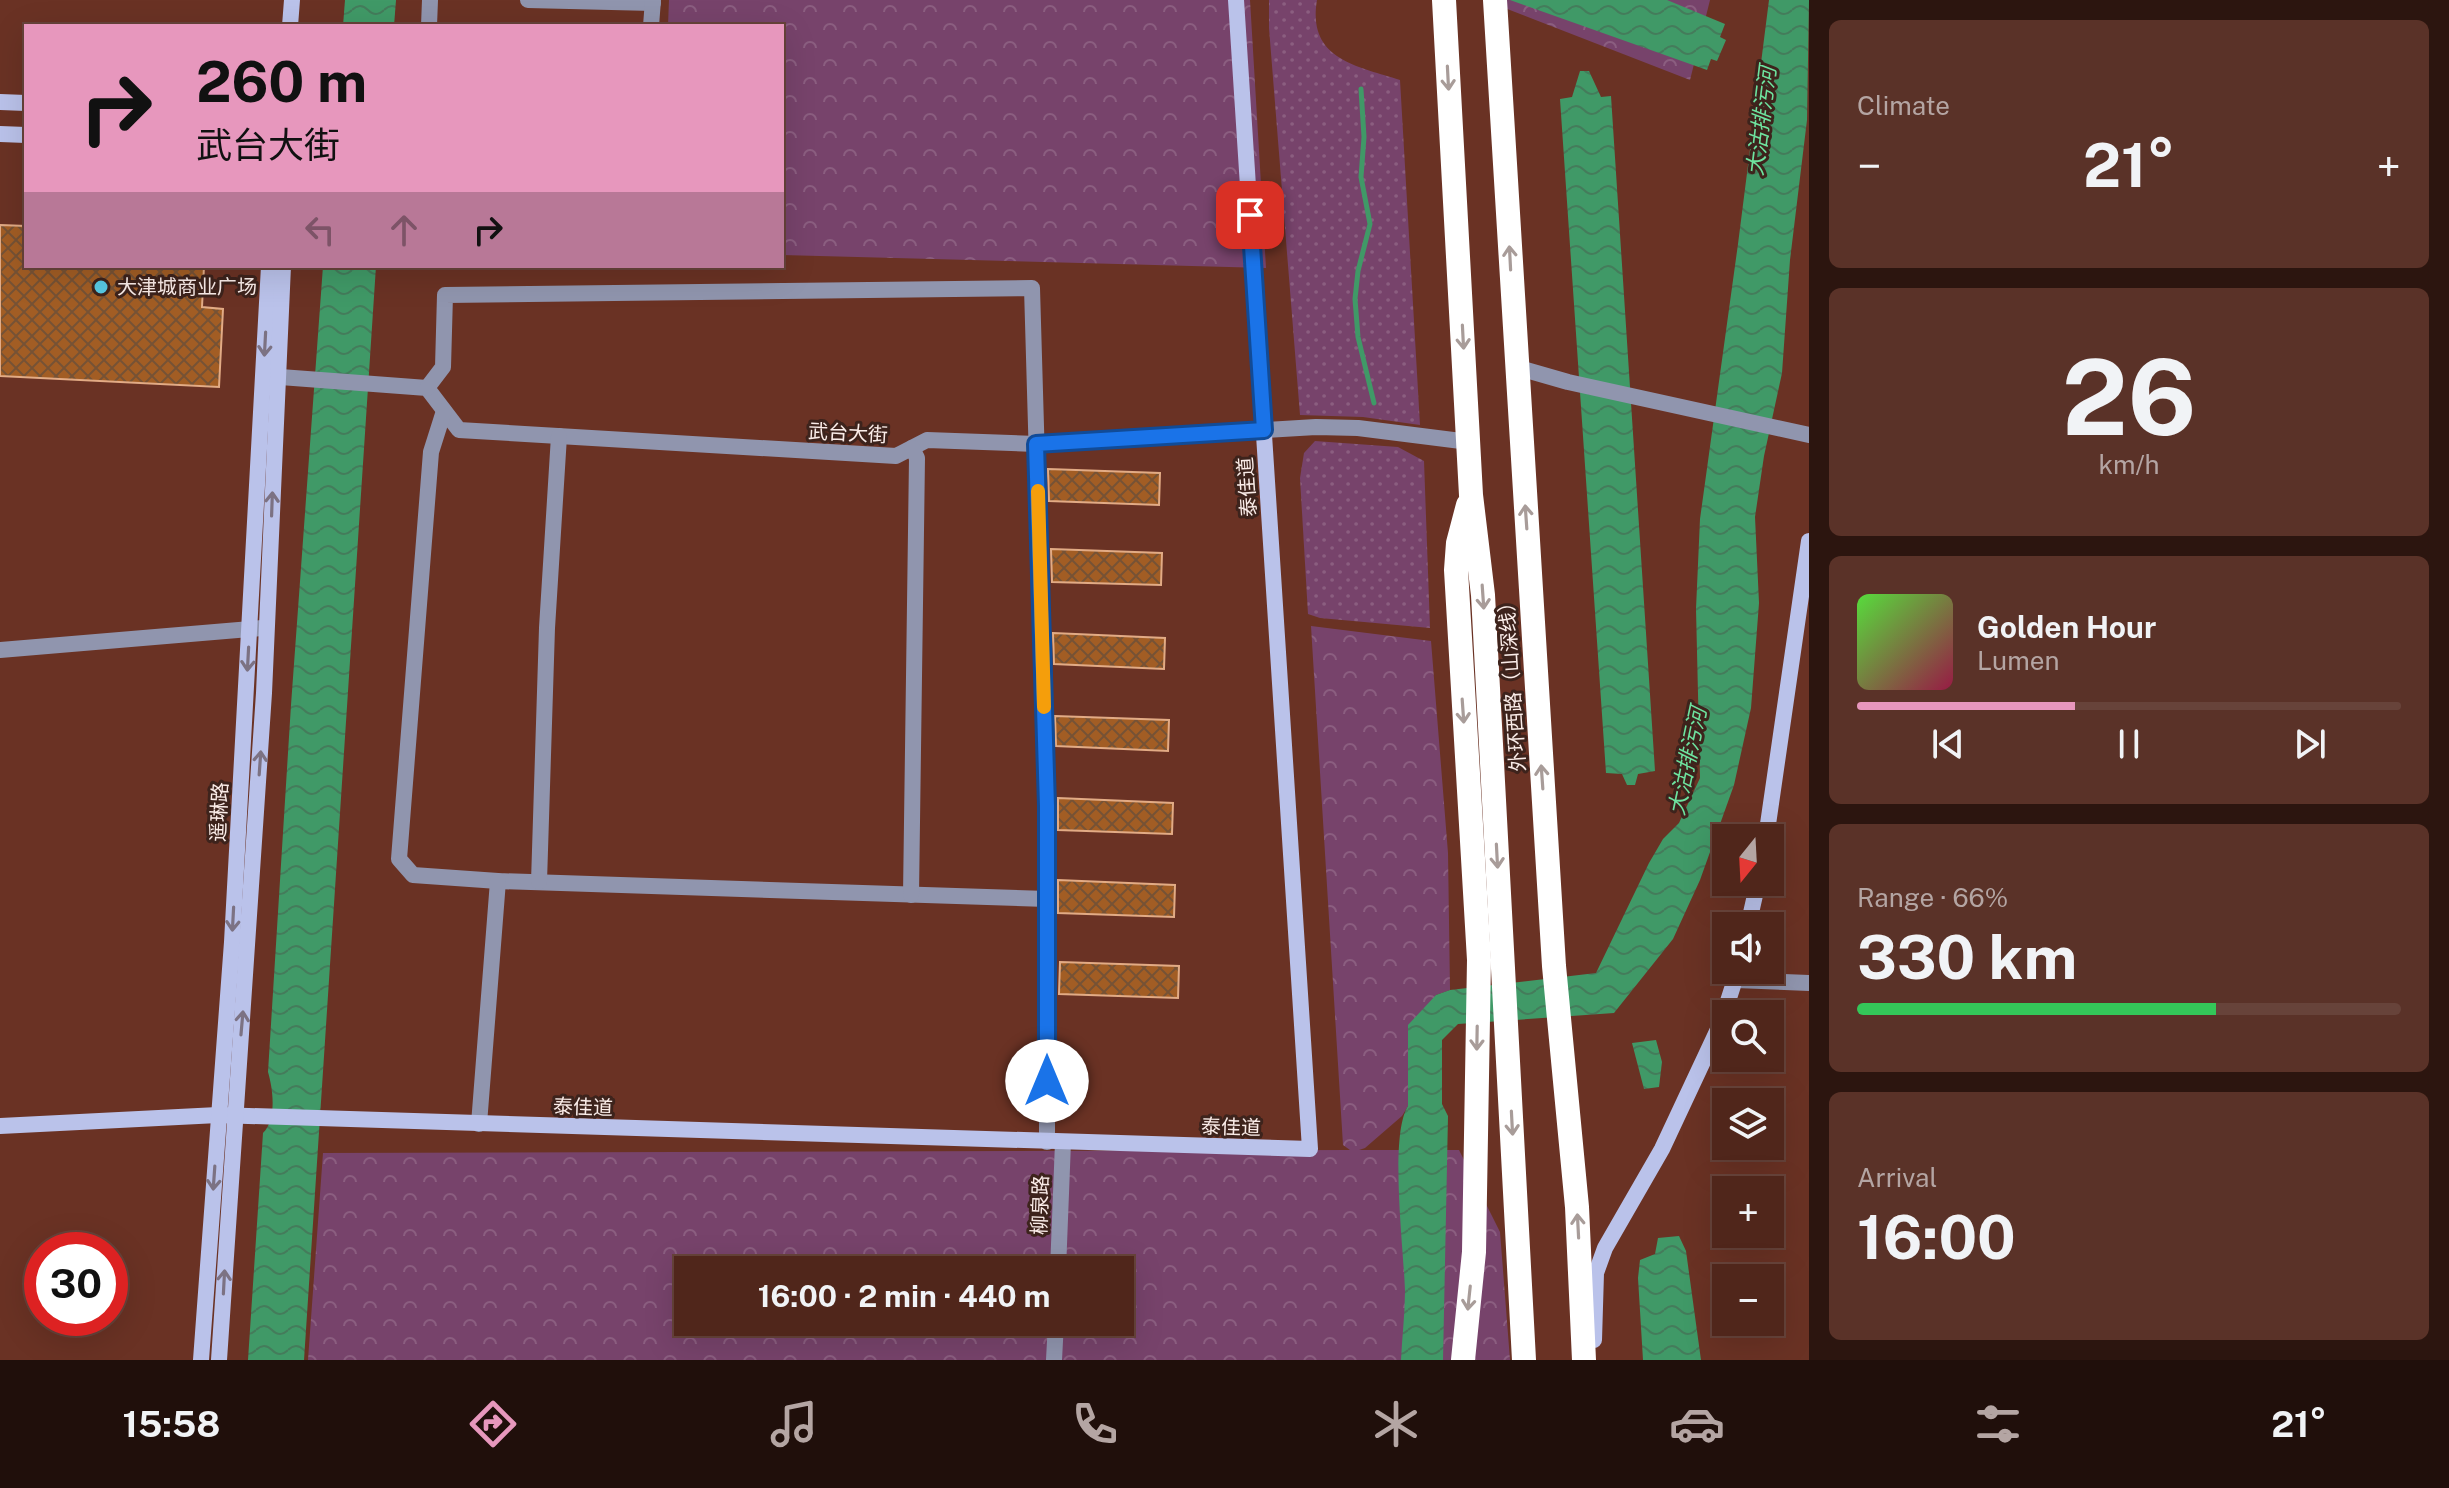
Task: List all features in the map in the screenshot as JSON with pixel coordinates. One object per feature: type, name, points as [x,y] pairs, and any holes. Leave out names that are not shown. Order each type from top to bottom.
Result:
[{"type":"highway","name":"外环西路（山深线）","points":[[1444,0],[1471,495],[1483,595],[1524,1360]]},
{"type":"highway","name":"外环西路（山深线）","points":[[1495,9],[1554,966],[1577,1207],[1584,1360]]},
{"type":"highway","points":[[1463,1360],[1474,1252],[1479,960],[1456,570],[1458,543],[1471,495]]},
{"type":"street","points":[[290,24],[292,0]]},
{"type":"street","points":[[429,24],[430,0]]},
{"type":"street","points":[[528,0],[653,2],[651,24]]},
{"type":"street","name":"泰佳道","points":[[0,1126],[234,1116],[1310,1149],[1236,0]]},
{"type":"street","points":[[0,102],[24,103]]},
{"type":"street","points":[[0,134],[24,135]]},
{"type":"street","name":"遥琳路","points":[[219,1360],[267,629],[269,268]]},
{"type":"street","name":"遥琳路","points":[[201,1360],[234,1116],[232,942],[250,628],[270,377],[283,268]]},
{"type":"street","name":"柳泉路","points":[[427,388],[443,367],[445,295],[1032,288],[1058,1256]]},
{"type":"street","points":[[1516,367],[1568,382],[1809,435]]},
{"type":"street","points":[[270,377],[427,388]]},
{"type":"street","name":"武台大街","points":[[427,388],[459,430],[896,456],[927,440],[1036,444],[1264,430],[1358,428],[1469,442]]},
{"type":"street","points":[[444,411],[431,452],[399,859],[413,875],[498,881],[1047,899]]},
{"type":"street","points":[[539,882],[547,628],[559,436]]},
{"type":"street","points":[[911,895],[917,490],[917,458],[912,448]]},
{"type":"street","points":[[1768,824],[1809,541]]},
{"type":"street","points":[[0,650],[267,629]]},
{"type":"street","points":[[479,1124],[498,881]]},
{"type":"street","points":[[1784,980],[1809,983]]},
{"type":"street","points":[[1594,1360],[1596,1273],[1605,1248],[1662,1149],[1721,1023],[1734,984]]},
{"type":"street","points":[[1054,1360],[1055,1336]]},
{"type":"green space","points":[[669,0],[1250,0],[1266,268],[784,255],[784,24],[668,24]]},
{"type":"green space","points":[[1269,0],[1317,0],[1316,20],[1327,48],[1352,64],[1400,80],[1420,425],[1363,417],[1300,415]]},
{"type":"green space","points":[[1484,0],[1710,0],[1690,80]]},
{"type":"green space","points":[[1315,441],[1398,447],[1424,461],[1430,628],[1320,618],[1308,614],[1300,478],[1304,453]]},
{"type":"green space","points":[[1311,626],[1431,641],[1448,853],[1450,990],[1436,995],[1409,1069],[1408,1106],[1402,1116],[1359,1150],[1459,1150],[1500,1232],[1510,1360],[308,1360],[323,1153],[1350,1150],[1343,1145]]},
{"type":"water","points":[[345,0],[396,0],[394,24],[343,24]]},
{"type":"water","points":[[1510,0],[1667,0],[1725,24],[1720,37],[1726,40],[1717,61],[1711,59],[1707,70]]},
{"type":"water","name":"大沽排污河","points":[[1769,0],[1809,0],[1807,120],[1790,260],[1782,373],[1755,517],[1759,603],[1751,708],[1734,785],[1720,824],[1712,824],[1712,846],[1673,939],[1614,1013],[1458,1024],[1442,1040],[1442,1104],[1448,1116],[1443,1360],[1401,1360],[1405,1291],[1398,1167],[1402,1121],[1408,1106],[1408,1025],[1436,995],[1450,990],[1596,973],[1649,863],[1663,839],[1679,823],[1700,778],[1696,609],[1700,519]]},
{"type":"water","points":[[1580,71],[1589,71],[1601,97],[1611,96],[1655,771],[1638,774],[1635,785],[1627,785],[1622,774],[1606,773],[1560,99],[1572,97]]},
{"type":"water","points":[[323,268],[376,268],[304,1360],[248,1360],[263,1133],[272,1112],[268,1072]]},
{"type":"water","points":[[1656,1040],[1662,1062],[1659,1087],[1644,1089],[1632,1043]]},
{"type":"water","points":[[1679,1236],[1686,1251],[1701,1360],[1643,1360],[1638,1278],[1640,1260],[1655,1254],[1658,1238]]},
{"type":"building","name":"大津城商业广场","points":[[0,225],[24,226],[24,268],[204,268],[202,307],[223,309],[219,387],[0,376]]},
{"type":"building","points":[[1048,469],[1160,473],[1159,505],[1049,501]]},
{"type":"building","points":[[1051,549],[1162,553],[1161,585],[1052,582]]},
{"type":"building","points":[[1053,633],[1165,638],[1164,669],[1054,664]]},
{"type":"building","points":[[1055,716],[1169,720],[1168,751],[1056,746]]},
{"type":"building","points":[[1058,798],[1173,803],[1172,834],[1058,830]]},
{"type":"building","points":[[1058,880],[1175,885],[1174,917],[1058,913]]},
{"type":"building","points":[[1060,962],[1179,966],[1178,998],[1059,994]]},
{"type":"waterway","points":[[1361,89],[1364,137],[1361,177],[1370,224],[1358,271],[1355,299],[1358,337],[1374,403]]},
{"type":"slow traffic","points":[[1038,491],[1044,707]]},
{"type":"place","name":"大津城商业广场","points":[[101,287]]},
{"type":"route","points":[[1047,1081],[1047,806],[1036,444],[1264,430],[1250,215]]}]
